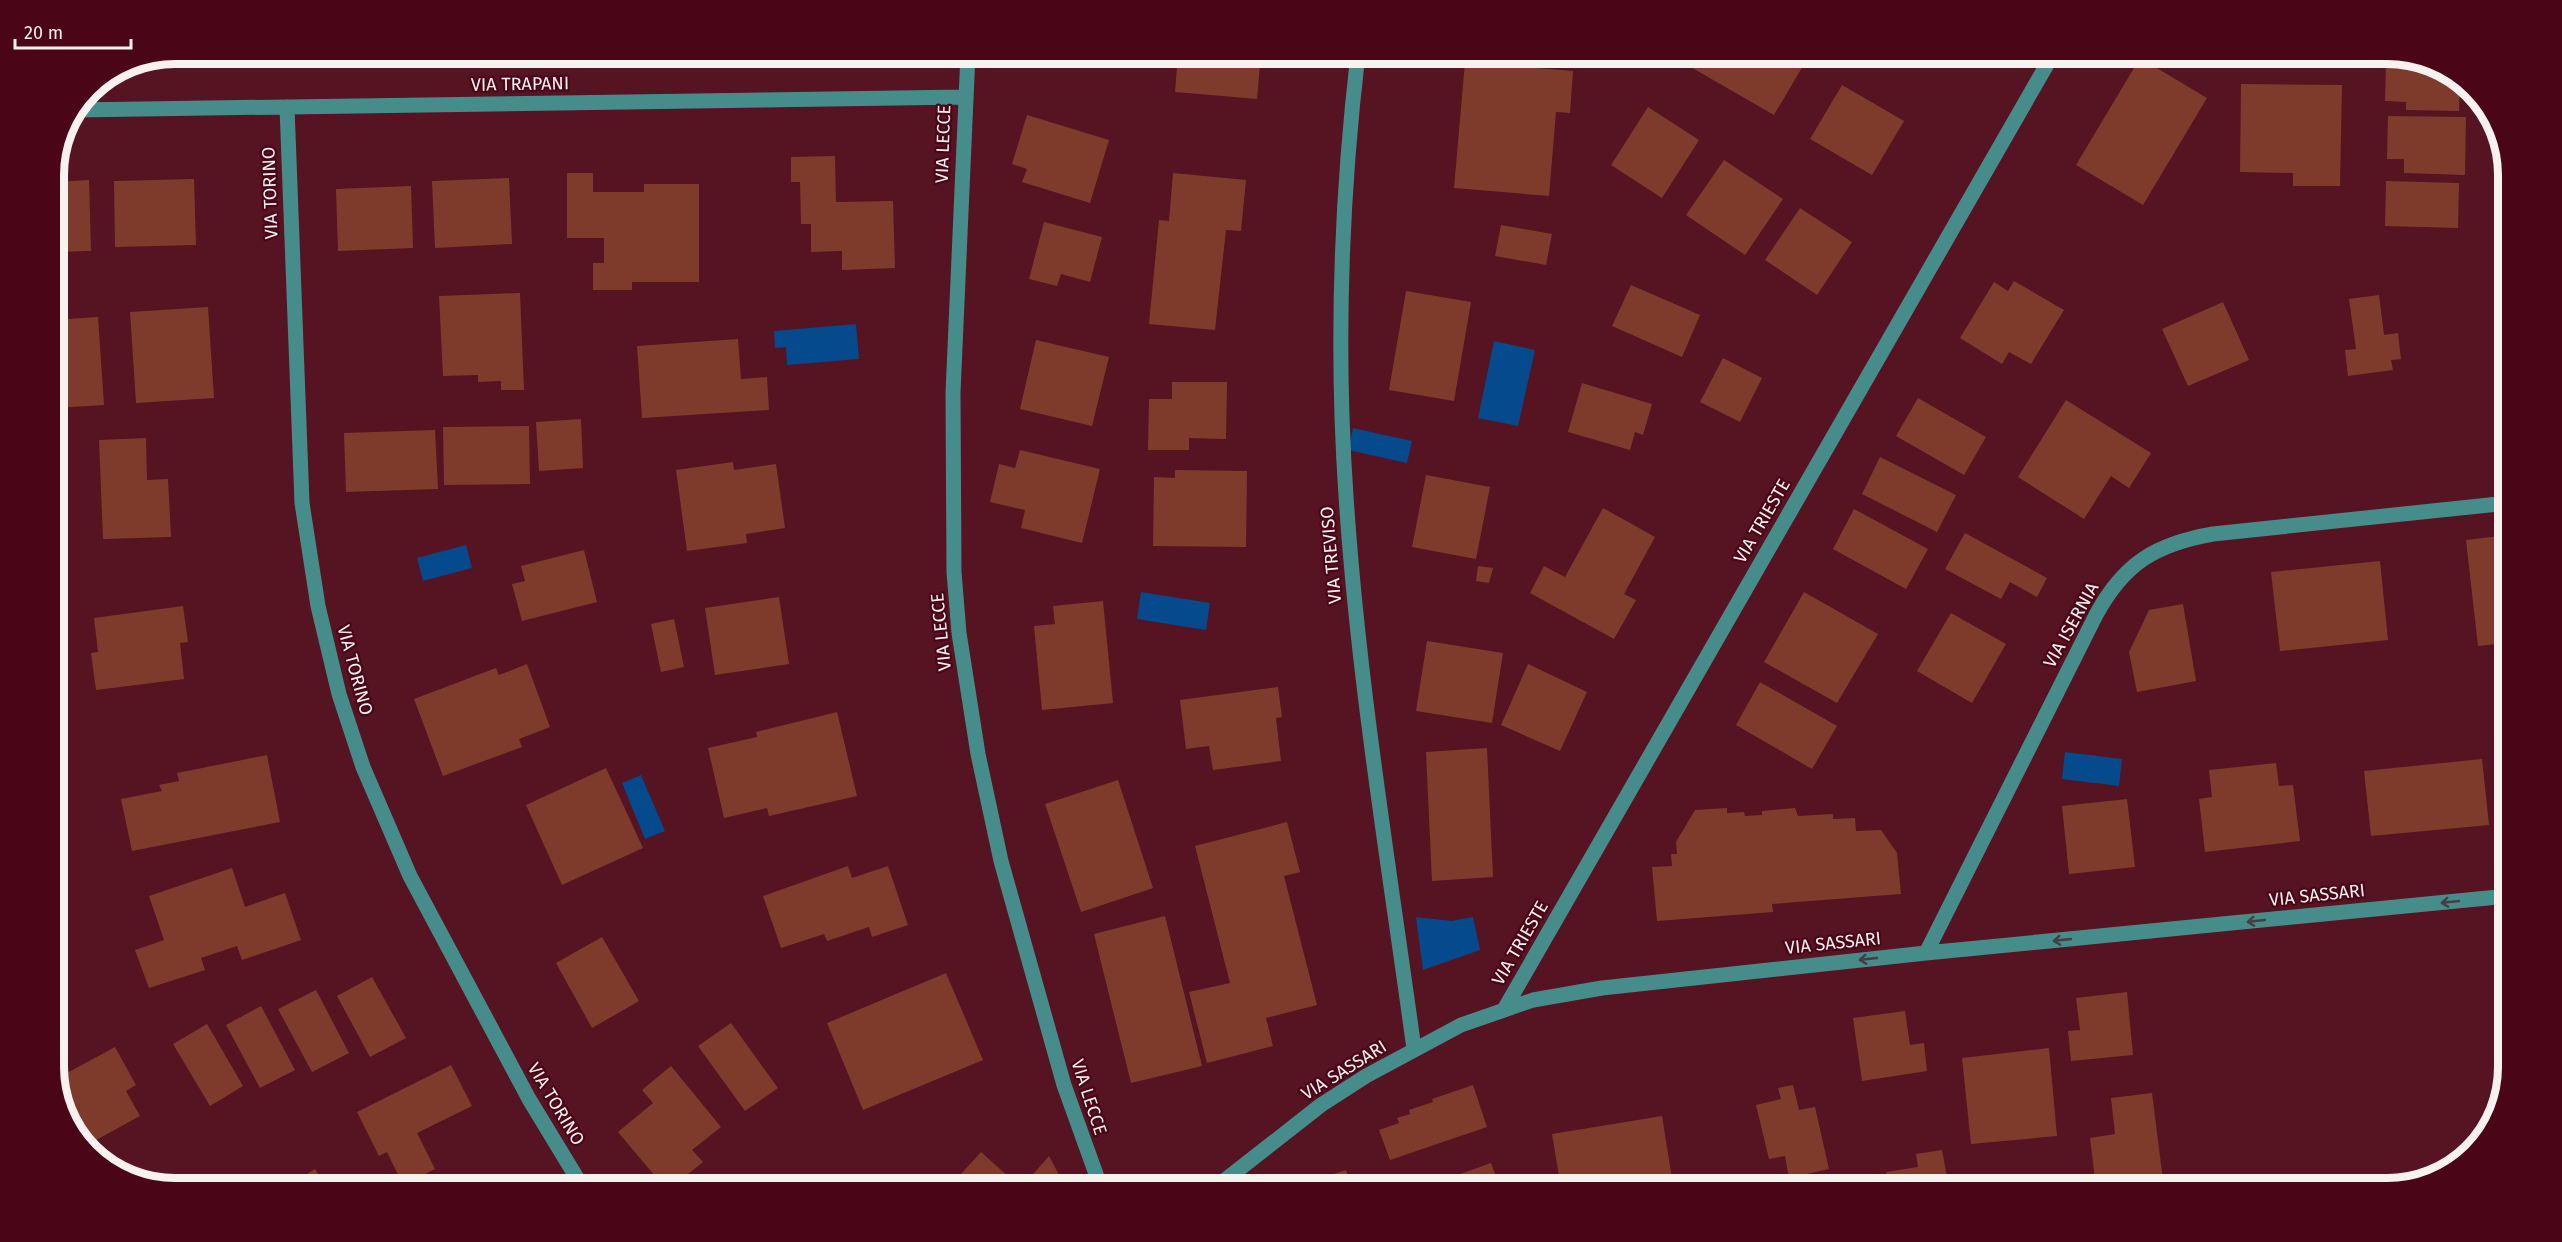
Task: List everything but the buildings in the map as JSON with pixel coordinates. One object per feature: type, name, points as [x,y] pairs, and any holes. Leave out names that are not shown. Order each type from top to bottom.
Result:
[{"type":"street","name":"VIA TREVISO","points":[[1357,64],[1345,238],[1342,352],[1346,494],[1361,663],[1414,1049]]},
{"type":"street","name":"VIA TRIESTE","points":[[1505,1008],[2047,64]]},
{"type":"street","name":"VIA LECCE","points":[[967,65],[953,450],[954,572],[959,633],[980,764],[1001,861],[1064,1085],[1097,1178]]},
{"type":"street","name":"VIA TRAPANI","points":[[86,110],[965,97]]},
{"type":"street","name":"VIA TORINO","points":[[286,107],[302,502],[318,606],[339,694],[363,767],[410,876],[524,1089],[578,1178]]},
{"type":"street","name":"VIA ISERNIA","points":[[1926,953],[2096,615],[2125,573],[2142,558],[2161,548],[2213,534],[2497,504]]},
{"type":"street","name":"VIA SASSARI","points":[[1228,1178],[1321,1105],[1414,1049],[1461,1025],[1505,1008],[1602,988],[1926,953],[2498,897]]},
{"type":"water","points":[[856,324],[859,359],[787,365],[786,347],[775,348],[774,331]]},
{"type":"water","points":[[1494,341],[1535,350],[1518,426],[1478,418]]},
{"type":"water","points":[[1353,428],[1412,441],[1407,463],[1348,450]]},
{"type":"water","points":[[466,545],[472,568],[423,581],[417,558]]},
{"type":"water","points":[[1141,592],[1210,603],[1206,630],[1137,619]]},
{"type":"water","points":[[2065,752],[2122,759],[2119,786],[2062,779]]},
{"type":"water","points":[[641,775],[665,831],[645,839],[622,783]]},
{"type":"water","points":[[1416,917],[1452,921],[1473,917],[1480,950],[1423,970]]}]
